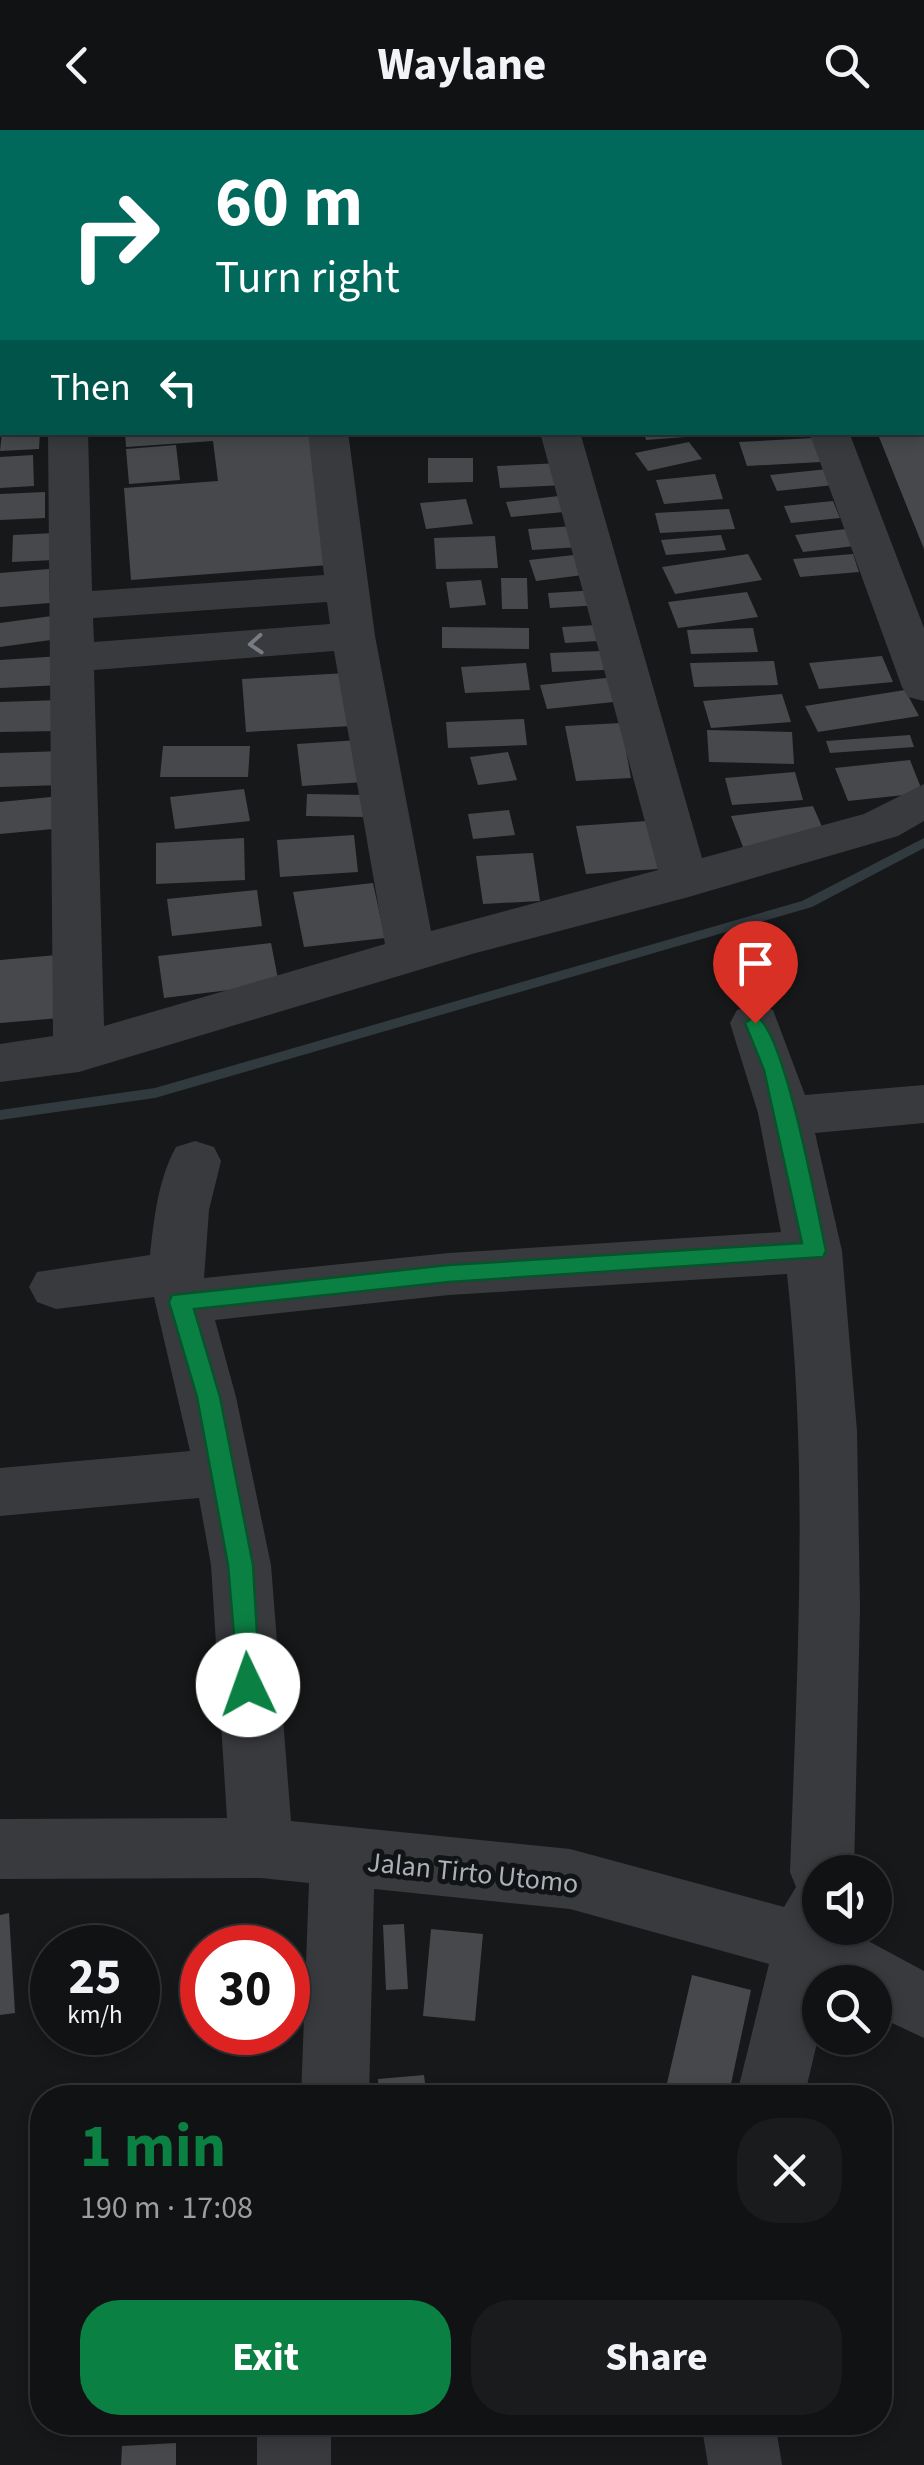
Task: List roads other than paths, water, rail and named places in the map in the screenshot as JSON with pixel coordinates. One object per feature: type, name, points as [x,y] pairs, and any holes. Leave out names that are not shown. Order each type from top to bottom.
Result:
[{"type":"street","points":[[68,435],[79,1054]]},
{"type":"street","points":[[328,435],[353,636],[411,954]]},
{"type":"street","points":[[561,435],[685,882]]},
{"type":"street","points":[[830,435],[924,687]]},
{"type":"street","points":[[72,606],[349,588]]},
{"type":"street","points":[[72,658],[353,636]]},
{"type":"street","points":[[0,1063],[79,1054],[266,1002],[411,954],[685,882],[880,825],[924,800]]},
{"type":"street","points":[[755,1023],[775,1070],[815,1251],[831,1424],[822,1855]]},
{"type":"street","points":[[786,1116],[924,1104]]},
{"type":"street","points":[[196,1161],[182,1210],[178,1287],[208,1397],[241,1565],[261,1848]]},
{"type":"street","points":[[56,1287],[178,1287],[815,1251]]},
{"type":"street","points":[[0,1492],[224,1472]]},
{"type":"street","name":"Jalan Tirto Utomo","points":[[0,1849],[261,1848],[570,1879],[724,1918],[802,1919]]},
{"type":"street","points":[[335,2085],[342,1858]]},
{"type":"street","points":[[773,2085],[807,1945]]},
{"type":"street","name":"Jalan Tirto Utomo","points":[[846,1945],[924,2006]]},
{"type":"street","points":[[294,2435],[294,2465]]},
{"type":"street","points":[[740,2435],[746,2465]]},
{"type":"waterway","points":[[0,1115],[155,1093],[807,904],[924,842]]}]
